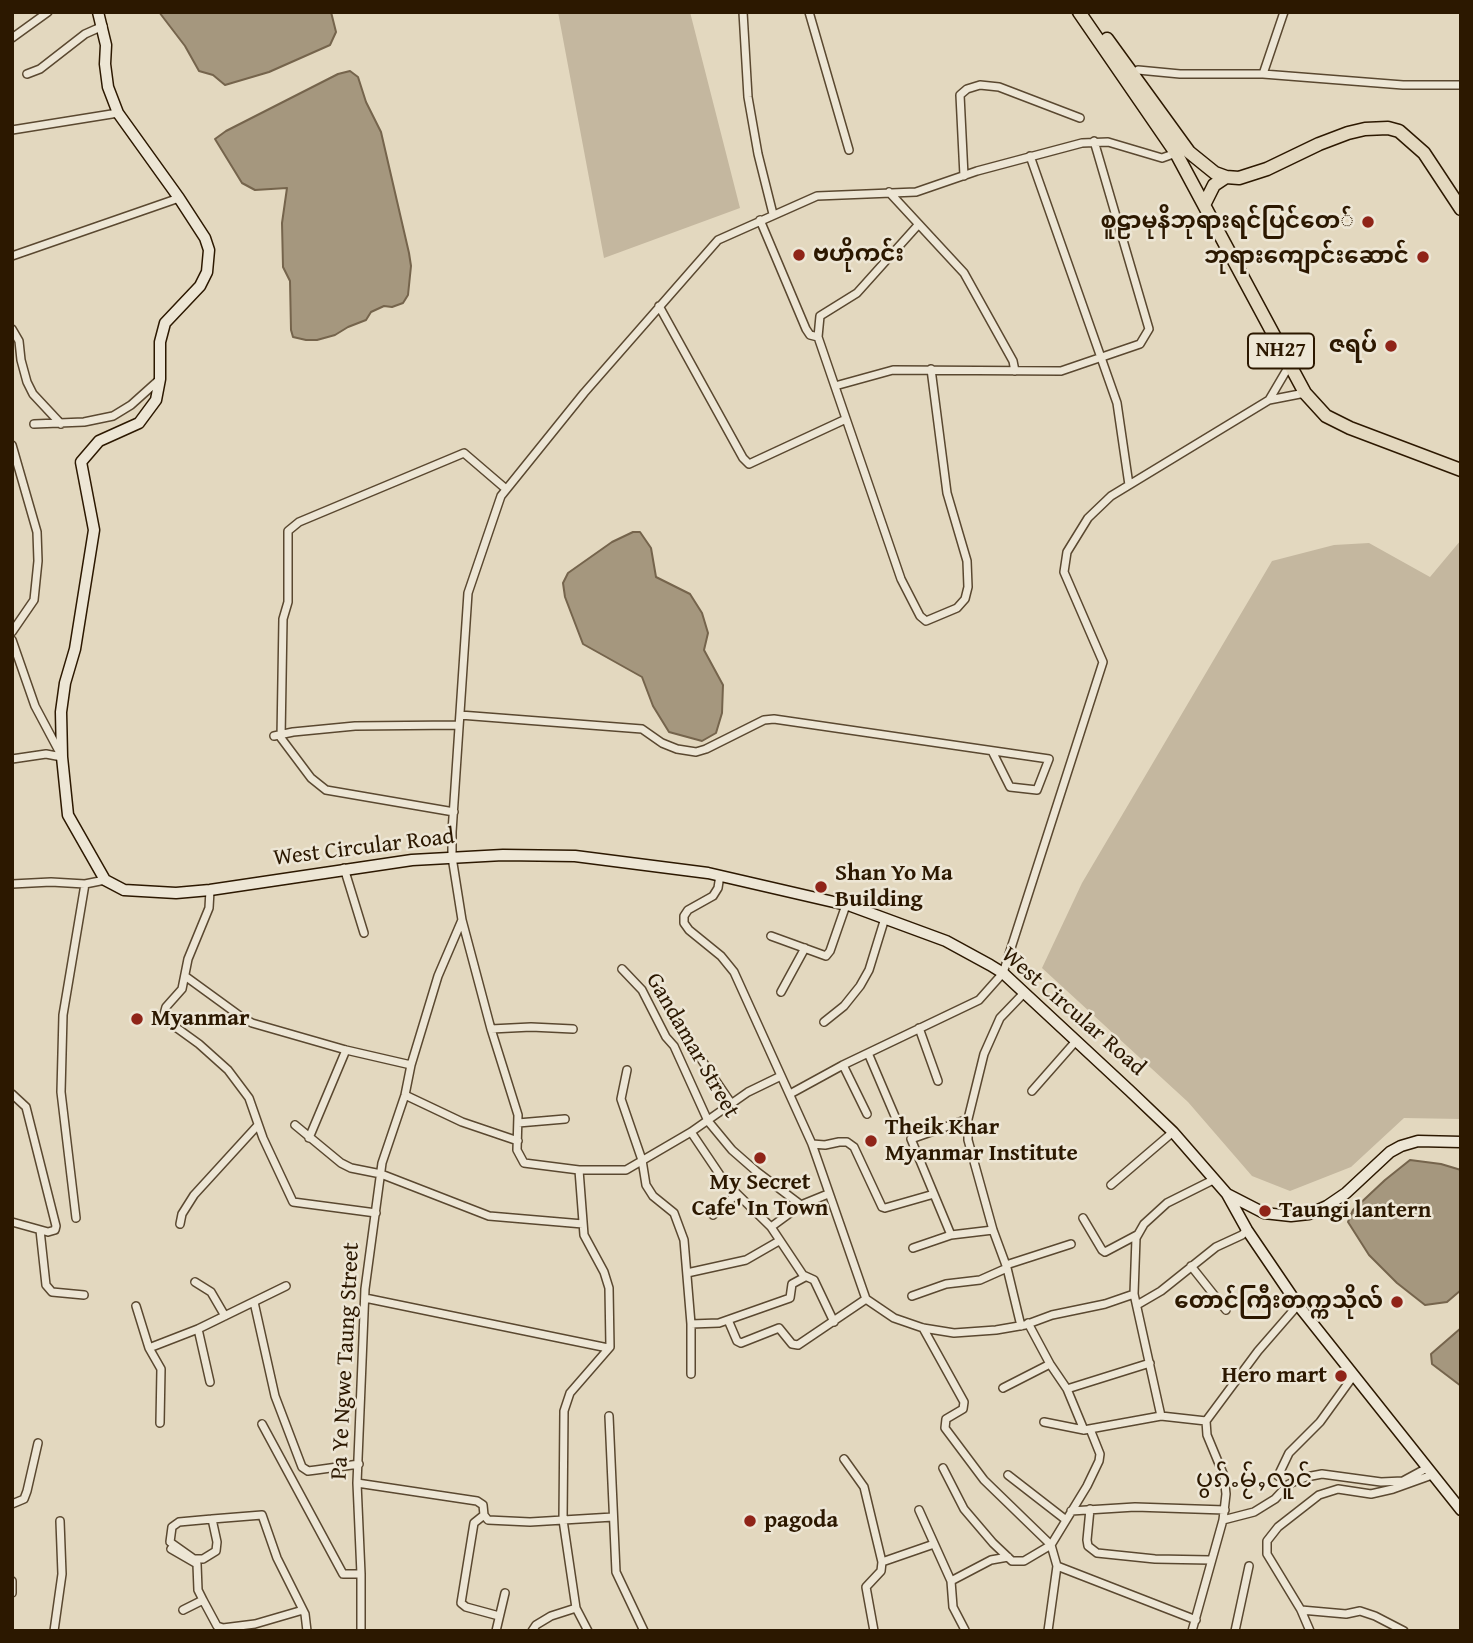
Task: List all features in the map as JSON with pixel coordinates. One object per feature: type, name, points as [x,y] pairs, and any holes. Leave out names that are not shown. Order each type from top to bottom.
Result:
[{"type":"highway","name":"NH27","points":[[1079,12],[1176,153],[1205,202],[1305,393],[1326,416],[1350,428],[1460,469]]},
{"type":"highway","points":[[1088,12],[1189,152],[1206,167],[1226,177],[1239,178],[1268,169],[1348,133],[1388,128],[1399,131],[1424,153],[1461,209]]},
{"type":"highway","points":[[1205,202],[1214,185],[1226,177]]},
{"type":"street","points":[[12,38],[48,12]]},
{"type":"street","points":[[12,884],[85,884],[105,880],[68,815],[62,757],[61,712],[65,683],[75,649],[94,530],[81,463],[99,441],[139,422],[156,400],[160,379],[160,342],[166,323],[200,286],[207,272],[209,250],[205,237],[118,113],[108,88],[103,26],[98,12]]},
{"type":"street","points":[[743,12],[748,97],[758,154],[774,214]]},
{"type":"street","points":[[809,12],[849,150]]},
{"type":"street","points":[[1263,74],[1284,12]]},
{"type":"street","points":[[27,74],[40,69],[85,34],[103,26]]},
{"type":"street","points":[[1129,69],[1180,74],[1263,74],[1403,85],[1461,85]]},
{"type":"street","points":[[964,176],[960,95],[967,89],[980,85],[999,87],[1080,118]]},
{"type":"street","points":[[12,130],[118,113]]},
{"type":"street","points":[[835,386],[893,370],[1061,371],[1140,345],[1149,330],[1094,141]]},
{"type":"street","points":[[781,1076],[730,1103],[708,1121],[631,1168],[619,1171],[579,1170],[524,1163],[517,1150],[518,1115],[491,1029],[462,919],[452,857],[468,593],[501,496],[584,393],[719,240],[817,196],[916,192],[1082,142],[1108,142],[1162,158],[1176,153]]},
{"type":"street","points":[[1030,156],[1117,403],[1129,485]]},
{"type":"street","points":[[890,192],[964,273],[1013,361],[1015,371]]},
{"type":"street","points":[[12,256],[179,198]]},
{"type":"street","points":[[760,220],[806,329],[810,335],[818,337]]},
{"type":"street","points":[[918,225],[857,293],[820,316],[818,337],[901,579],[920,616],[926,621],[957,608],[965,599],[968,587],[967,561],[947,493],[931,369]]},
{"type":"street","points":[[659,306],[743,458],[749,464],[846,419]]},
{"type":"street","points":[[12,329],[19,341],[20,360],[33,394],[61,424]]},
{"type":"street","points":[[1269,400],[1289,366]]},
{"type":"street","points":[[34,424],[84,422],[113,416],[131,405],[160,379]]},
{"type":"street","points":[[790,1094],[979,1000],[1003,973],[1102,663],[1064,572],[1065,561],[1076,534],[1101,503],[1129,485],[1269,400],[1305,393]]},
{"type":"street","points":[[12,445],[37,532],[38,561],[34,600],[12,632]]},
{"type":"street","points":[[454,812],[327,790],[311,778],[278,735],[283,619],[288,603],[288,531],[299,522],[464,453],[506,489]]},
{"type":"street","points":[[12,640],[34,706],[62,757]]},
{"type":"street","points":[[460,715],[642,729],[662,743],[696,752],[764,720],[774,719],[1049,758],[1037,790],[1010,787],[992,751]]},
{"type":"street","points":[[278,735],[355,726],[459,725]]},
{"type":"street","points":[[12,759],[46,754],[62,757]]},
{"type":"street","name":"West Circular Road","points":[[105,880],[124,890],[210,890],[344,868],[452,857],[503,855],[575,856],[720,875],[846,905],[885,918],[946,941],[1003,973],[1173,1132],[1227,1194],[1264,1213],[1291,1216],[1309,1214],[1327,1206],[1346,1193],[1390,1152],[1401,1146],[1418,1141],[1461,1142]]},
{"type":"street","points":[[344,868],[364,933]]},
{"type":"street","points":[[720,875],[718,888],[713,895],[688,910],[684,923],[721,956],[734,972],[812,1144],[866,1299],[894,1318],[923,1328],[954,1333],[1025,1325],[1052,1315],[1105,1304],[1134,1294]]},
{"type":"street","points":[[76,1217],[61,1092],[63,1015],[85,884]]},
{"type":"street","points":[[210,890],[209,908],[191,950],[182,989],[166,1007],[163,1018],[199,1044],[228,1070],[249,1098],[258,1125],[293,1202],[376,1213]]},
{"type":"street","points":[[771,936],[826,956],[846,905]]},
{"type":"street","points":[[824,1021],[844,1006],[860,986],[869,970],[885,918]]},
{"type":"street","name":"Pa Ye Ngwe Taung Street","points":[[361,1631],[357,1483],[365,1297],[382,1163],[405,1095],[411,1065],[438,976],[462,919]]},
{"type":"street","points":[[781,992],[805,948]]},
{"type":"street","name":"Gandamar Street","points":[[622,969],[642,990],[666,1037],[674,1046],[708,1121],[732,1150],[801,1205]]},
{"type":"street","points":[[185,976],[252,1023],[345,1050],[411,1065]]},
{"type":"street","points":[[943,1468],[964,1509],[1012,1561],[1024,1562],[1051,1545],[1099,1461],[1100,1454],[1067,1389],[1025,1325],[993,1230],[968,1140],[968,1119],[984,1054],[1000,1018],[1024,993]]},
{"type":"street","points":[[919,1028],[938,1081]]},
{"type":"street","points":[[491,1029],[573,1029]]},
{"type":"street","points":[[1032,1091],[1076,1041]]},
{"type":"street","points":[[309,1138],[345,1050]]},
{"type":"street","points":[[869,1053],[897,1121]]},
{"type":"street","points":[[701,1059],[730,1103]]},
{"type":"street","points":[[844,1065],[867,1114]]},
{"type":"street","points":[[627,1070],[621,1099],[642,1160],[644,1177],[649,1191],[671,1209],[684,1240],[691,1324],[691,1374]]},
{"type":"street","points":[[12,1094],[26,1107],[53,1212],[55,1230],[48,1232],[12,1222]]},
{"type":"street","points":[[405,1095],[461,1122],[518,1141]]},
{"type":"street","points":[[518,1123],[565,1119]]},
{"type":"street","points":[[951,1235],[911,1139],[968,1119]]},
{"type":"street","points":[[180,1224],[182,1214],[194,1195],[258,1125]]},
{"type":"street","points":[[295,1125],[351,1168],[381,1174],[489,1216],[583,1224]]},
{"type":"street","points":[[691,1132],[724,1181],[771,1227],[804,1277],[814,1280],[834,1322]]},
{"type":"street","points":[[1111,1185],[1173,1132]]},
{"type":"street","points":[[812,1144],[847,1142],[854,1147],[882,1207],[934,1194]]},
{"type":"street","points":[[579,1170],[584,1235],[604,1272],[609,1288],[610,1347],[570,1393],[565,1411],[563,1520],[576,1608],[587,1631]]},
{"type":"street","points":[[1161,1416],[1134,1294],[1138,1234],[1144,1224],[1167,1203],[1215,1179]]},
{"type":"street","points":[[713,1215],[737,1194]]},
{"type":"street","points":[[771,1227],[801,1205],[828,1194]]},
{"type":"street","points":[[1227,1194],[1247,1230],[1298,1305],[1461,1510]]},
{"type":"street","points":[[1136,1305],[1161,1291],[1216,1247],[1242,1235],[1254,1219],[1264,1213]]},
{"type":"street","points":[[1083,1218],[1105,1252],[1138,1234]]},
{"type":"street","points":[[40,1230],[46,1285],[52,1292],[84,1295]]},
{"type":"street","points":[[913,1248],[951,1235],[993,1230]]},
{"type":"street","points":[[687,1273],[729,1266],[746,1260],[779,1241]]},
{"type":"street","points":[[912,1296],[946,1284],[980,1280],[1006,1267],[1072,1244]]},
{"type":"street","points":[[1191,1266],[1226,1310]]},
{"type":"street","points":[[691,1324],[728,1320],[790,1298],[792,1284],[804,1277]]},
{"type":"street","points":[[195,1282],[211,1292],[225,1316]]},
{"type":"street","points":[[149,1348],[198,1329],[286,1286]]},
{"type":"street","points":[[365,1297],[608,1348]]},
{"type":"street","points":[[728,1320],[737,1341],[741,1343],[779,1328],[794,1345],[834,1322],[866,1299]]},
{"type":"street","points":[[254,1302],[275,1396],[302,1467],[308,1471],[359,1464]]},
{"type":"street","points":[[1192,1631],[1225,1510],[1224,1476],[1207,1436],[1206,1421],[1258,1351],[1298,1305]]},
{"type":"street","points":[[136,1306],[149,1348],[161,1368],[160,1423]]},
{"type":"street","points":[[923,1328],[964,1402],[963,1409],[946,1419],[945,1428],[984,1480],[1051,1545],[1057,1566],[1048,1631]]},
{"type":"street","points":[[198,1329],[210,1382]]},
{"type":"street","points":[[1067,1389],[1150,1363]]},
{"type":"street","points":[[1003,1388],[1051,1364]]},
{"type":"street","points":[[1278,1476],[1289,1452],[1320,1422],[1354,1375]]},
{"type":"street","points":[[609,1416],[616,1572],[644,1631]]},
{"type":"street","points":[[1044,1422],[1087,1430],[1161,1416],[1206,1421]]},
{"type":"street","points":[[262,1424],[342,1572],[346,1576],[361,1574]]},
{"type":"street","points":[[12,1504],[24,1499],[38,1443]]},
{"type":"street","points":[[844,1460],[864,1487],[882,1562],[881,1571],[866,1587],[874,1631]]},
{"type":"street","points":[[1223,1520],[1254,1512],[1275,1499],[1289,1484],[1306,1477],[1322,1474],[1381,1482],[1403,1481],[1429,1471]]},
{"type":"street","points":[[1310,1631],[1301,1610],[1267,1554],[1267,1541],[1278,1527],[1319,1495],[1338,1489],[1371,1494],[1393,1489],[1429,1471]]},
{"type":"street","points":[[1008,1475],[1066,1520]]},
{"type":"street","points":[[357,1483],[477,1501],[483,1505],[484,1515],[488,1520],[530,1522],[613,1517]]},
{"type":"street","points":[[1090,1509],[1087,1540],[1088,1546],[1097,1553],[1155,1559],[1210,1560]]},
{"type":"street","points":[[919,1510],[951,1581],[953,1607],[965,1630]]},
{"type":"street","points":[[1071,1511],[1225,1510]]},
{"type":"street","points":[[212,1520],[216,1550],[207,1557],[194,1559],[170,1542],[173,1527],[179,1522],[262,1515],[277,1558],[305,1614],[307,1631]]},
{"type":"street","points":[[484,1515],[474,1523],[461,1603],[466,1607],[499,1615]]},
{"type":"street","points":[[54,1631],[62,1574],[60,1521]]},
{"type":"street","points":[[882,1562],[934,1544]]},
{"type":"street","points":[[171,1549],[197,1564],[198,1590],[216,1626],[223,1628],[255,1624],[303,1610]]},
{"type":"street","points":[[951,1581],[991,1560],[1008,1557]]},
{"type":"street","points":[[1057,1566],[1196,1620]]},
{"type":"street","points":[[1235,1631],[1249,1566]]},
{"type":"street","points":[[12,1583],[12,1593]]},
{"type":"street","points":[[496,1631],[505,1593]]},
{"type":"street","points":[[183,1610],[203,1600]]},
{"type":"street","points":[[532,1631],[551,1615],[576,1608]]},
{"type":"street","points":[[1301,1610],[1337,1614],[1360,1611],[1375,1615],[1404,1631]]},
{"type":"shaded area","points":[[159,12],[331,12],[336,32],[330,45],[269,72],[225,85],[213,75],[199,71],[185,46]]},
{"type":"shaded area","points":[[558,12],[690,12],[740,208],[604,258]]},
{"type":"shaded area","points":[[350,71],[358,77],[366,102],[381,132],[409,253],[411,266],[408,295],[403,303],[392,307],[384,306],[371,312],[366,320],[335,335],[306,340],[293,337],[290,281],[283,267],[282,223],[287,188],[255,190],[242,183],[215,139],[338,74]]},
{"type":"shaded area","points":[[633,532],[640,532],[651,548],[656,577],[690,594],[702,613],[708,633],[704,650],[723,685],[722,713],[716,733],[702,741],[669,732],[653,706],[642,677],[583,644],[565,597],[563,583],[568,573],[612,542]]},
{"type":"shaded area","points":[[1461,540],[1461,1119],[1404,1118],[1351,1167],[1290,1191],[1252,1176],[1188,1102],[1042,968],[1082,883],[1272,561],[1334,545],[1369,543],[1430,577]]},
{"type":"shaded area","points":[[1410,1160],[1461,1170],[1461,1290],[1447,1302],[1425,1305],[1397,1283],[1369,1255],[1348,1222],[1353,1210]]},
{"type":"shaded area","points":[[1461,1328],[1461,1386],[1432,1364],[1431,1354]]},
{"type":"place","name":"စူဠာမုနိဘုရားရင်ပြင်တေ်","points":[[1368,222]]},
{"type":"place","name":"ဗဟိုကင်း","points":[[799,255]]},
{"type":"place","name":"ဘုရားကျောင်းဆောင်","points":[[1423,257]]},
{"type":"place","name":"ဇရပ်","points":[[1391,346]]},
{"type":"place","name":"Shan Yo Ma Building","points":[[821,887]]},
{"type":"place","name":"Myanmar","points":[[137,1019]]},
{"type":"place","name":"Theik Khar Myanmar Institute","points":[[871,1141]]},
{"type":"place","name":"My Secret Cafe' In Town","points":[[760,1158]]},
{"type":"place","name":"Taungi lantern","points":[[1265,1211]]},
{"type":"place","name":"တောင်ကြီးတက္ကသိုလ်","points":[[1397,1302]]},
{"type":"place","name":"Hero mart","points":[[1341,1376]]},
{"type":"place","name":"pagoda","points":[[750,1521]]},
{"type":"district","name":"ပွၵ်ႉမႂ်ႇလူင်","points":[[1254,1480]]}]
